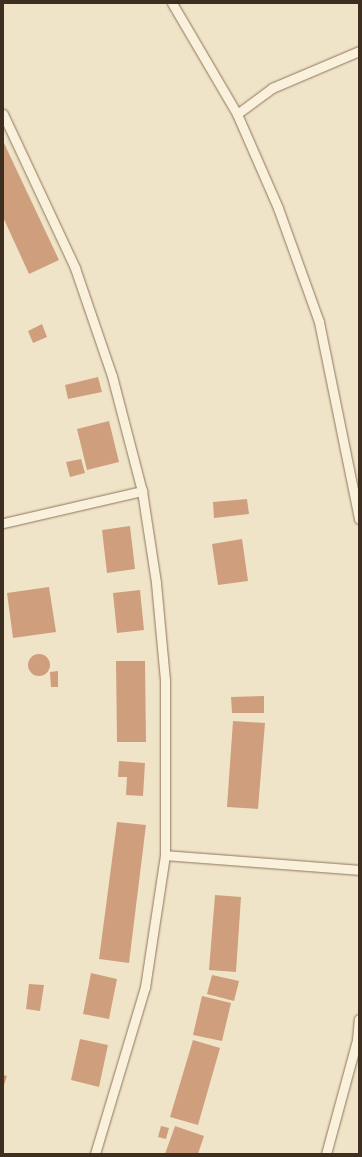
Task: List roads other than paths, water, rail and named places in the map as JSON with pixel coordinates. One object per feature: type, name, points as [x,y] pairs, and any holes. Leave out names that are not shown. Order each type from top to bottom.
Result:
[{"type":"lane","points":[[172,3],[237,114],[278,208],[319,322],[359,519]]},
{"type":"lane","points":[[237,114],[272,88],[359,51]]},
{"type":"lane","points":[[3,114],[75,268],[112,376],[142,491],[156,583],[165,680],[165,855],[146,987],[95,1154]]},
{"type":"lane","points":[[3,523],[142,491]]},
{"type":"lane","points":[[165,855],[359,870]]},
{"type":"lane","points":[[326,1154],[357,1040],[359,1019]]}]
